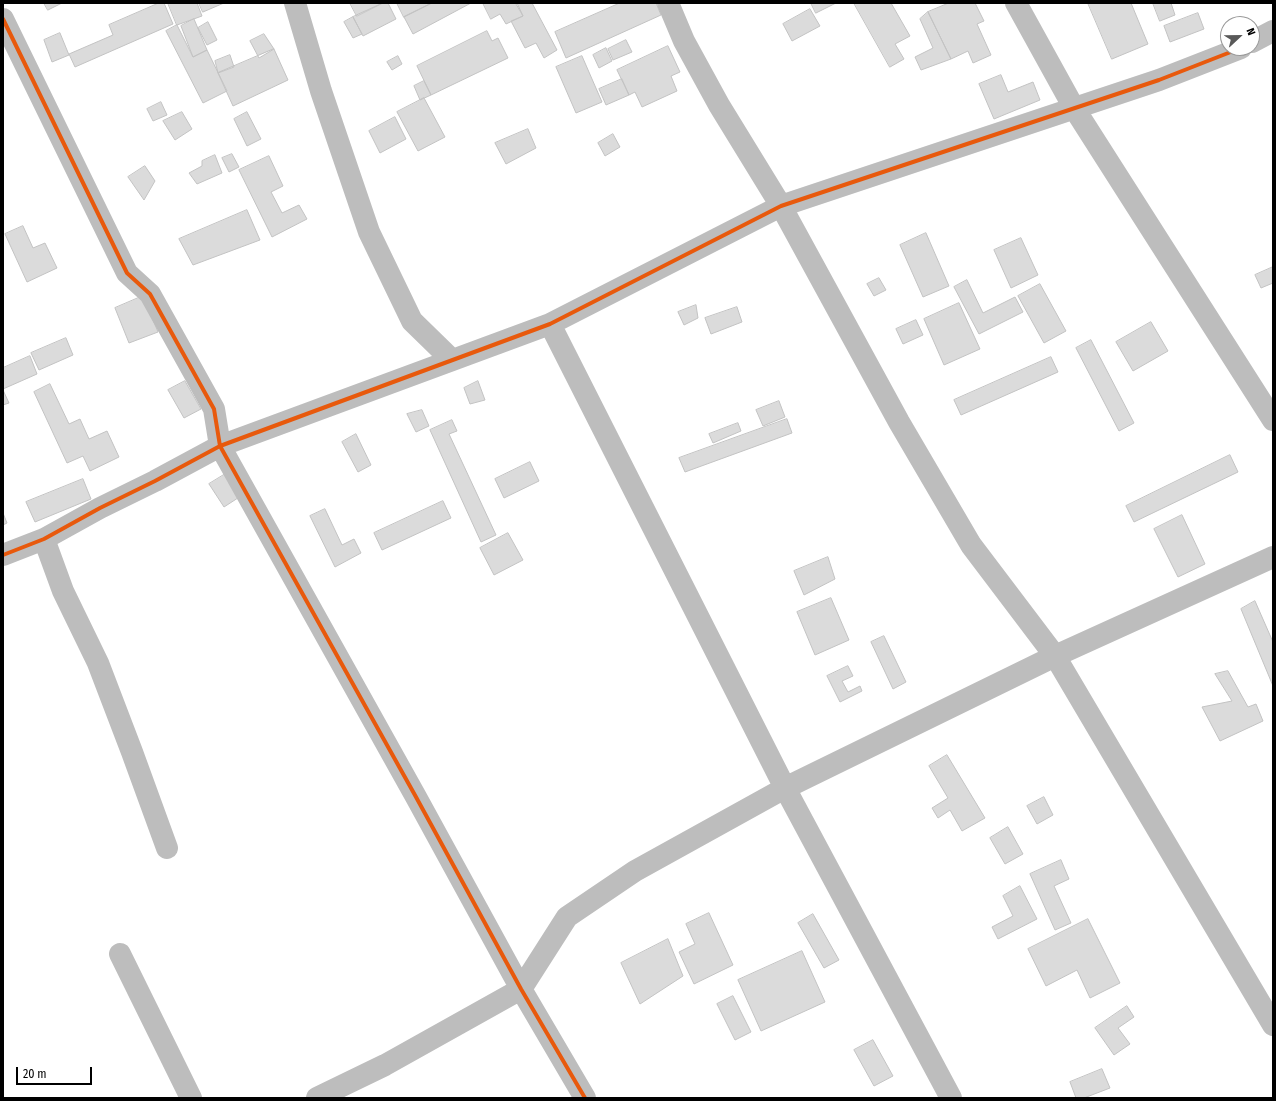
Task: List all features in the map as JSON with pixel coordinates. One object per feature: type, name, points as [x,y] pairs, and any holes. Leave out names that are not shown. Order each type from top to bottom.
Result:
[{"type":"street","points":[[295,3],[321,91],[369,232],[412,321],[452,360]]},
{"type":"street","points":[[668,3],[684,41],[719,106],[781,206],[899,422],[971,545],[1055,656],[1273,1025]]},
{"type":"street","points":[[1016,3],[1074,108],[1273,420]]},
{"type":"street","points":[[3,19],[126,273],[150,294],[214,409],[220,446],[521,989],[585,1098]]},
{"type":"street","points":[[1260,38],[1273,31]]},
{"type":"street","points":[[3,555],[44,539],[100,508],[155,481],[220,446],[550,324],[781,206],[1159,80],[1220,56]]},
{"type":"street","points":[[550,324],[785,788],[951,1098]]},
{"type":"street","points":[[44,539],[63,591],[98,663],[167,848]]},
{"type":"street","points":[[318,1098],[385,1065],[521,989],[567,917],[635,871],[785,788],[1055,656],[1273,557]]},
{"type":"street","points":[[120,954],[191,1098]]},
{"type":"building","points":[[44,3],[62,3],[48,10]]},
{"type":"building","points":[[159,3],[164,3],[173,24],[75,67],[69,54],[113,35],[109,25]]},
{"type":"building","points":[[168,3],[197,3],[202,16],[177,25]]},
{"type":"building","points":[[199,3],[224,3],[203,12]]},
{"type":"building","points":[[350,3],[383,3],[357,16]]},
{"type":"building","points":[[383,3],[388,3],[396,19],[363,36],[353,17]]},
{"type":"building","points":[[397,3],[432,3],[404,17]]},
{"type":"building","points":[[432,3],[471,3],[413,34],[404,17]]},
{"type":"building","points":[[483,3],[517,3],[523,16],[506,24],[500,14],[491,19]]},
{"type":"building","points":[[532,3],[557,50],[544,58],[536,43],[525,48],[511,21],[523,16],[516,4]]},
{"type":"building","points":[[620,3],[656,3],[661,15],[566,58],[555,32]]},
{"type":"building","points":[[811,3],[836,3],[816,13]]},
{"type":"building","points":[[854,3],[891,3],[910,36],[895,44],[904,59],[890,67]]},
{"type":"building","points":[[949,3],[975,3],[984,21],[977,24],[991,55],[973,63],[968,51],[951,59],[928,12]]},
{"type":"building","points":[[1088,3],[1131,3],[1148,44],[1112,59]]},
{"type":"building","points":[[1153,3],[1171,3],[1175,15],[1160,21]]},
{"type":"building","points":[[810,9],[820,26],[792,41],[783,24]]},
{"type":"building","points":[[928,12],[951,59],[921,70],[915,57],[933,48],[920,19]]},
{"type":"building","points":[[1198,13],[1204,29],[1170,42],[1164,26]]},
{"type":"building","points":[[353,17],[362,34],[353,38],[344,22]]},
{"type":"building","points":[[194,19],[207,50],[193,57],[181,26]]},
{"type":"building","points":[[208,22],[217,40],[207,45],[198,28]]},
{"type":"building","points":[[177,25],[193,57],[207,50],[227,91],[203,103],[166,31]]},
{"type":"building","points":[[487,31],[492,41],[498,38],[508,58],[431,95],[417,66]]},
{"type":"building","points":[[60,33],[69,55],[52,62],[44,40]]},
{"type":"building","points":[[264,34],[274,49],[259,58],[250,41]]},
{"type":"building","points":[[626,40],[632,52],[613,60],[608,49]]},
{"type":"building","points":[[668,46],[680,72],[671,76],[677,91],[642,107],[635,92],[629,95],[617,70]]},
{"type":"building","points":[[606,48],[612,61],[599,68],[593,55]]},
{"type":"building","points":[[274,49],[288,80],[233,106],[218,73]]},
{"type":"building","points":[[230,55],[234,67],[218,73],[215,61]]},
{"type":"building","points":[[398,56],[402,64],[392,70],[387,62]]},
{"type":"building","points":[[582,56],[602,102],[576,113],[556,67]]},
{"type":"building","points":[[1001,75],[1008,92],[1033,82],[1040,100],[994,119],[979,84]]},
{"type":"building","points":[[622,79],[629,95],[606,105],[599,89]]},
{"type":"building","points":[[424,81],[431,95],[420,100],[414,86]]},
{"type":"building","points":[[424,98],[445,137],[418,151],[397,112]]},
{"type":"building","points":[[161,102],[167,115],[153,121],[147,109]]},
{"type":"building","points":[[182,112],[192,129],[175,140],[163,121]]},
{"type":"building","points":[[247,112],[261,139],[247,146],[234,119]]},
{"type":"building","points":[[395,117],[406,139],[380,153],[369,131]]},
{"type":"building","points":[[528,129],[536,148],[506,164],[495,143]]},
{"type":"building","points":[[613,134],[620,147],[605,156],[598,143]]},
{"type":"building","points":[[232,154],[239,167],[229,172],[222,158]]},
{"type":"building","points":[[215,155],[222,173],[197,184],[189,173],[202,166],[202,161]]},
{"type":"building","points":[[269,156],[283,186],[271,192],[282,213],[299,205],[307,219],[272,237],[239,170]]},
{"type":"building","points":[[145,166],[155,181],[144,200],[128,177]]},
{"type":"building","points":[[247,210],[260,240],[193,265],[179,239]]},
{"type":"building","points":[[23,226],[33,248],[45,243],[57,268],[27,282],[5,234]]},
{"type":"building","points":[[926,233],[949,286],[923,297],[900,245]]},
{"type":"building","points":[[1021,238],[1038,275],[1011,288],[994,250]]},
{"type":"building","points":[[1273,267],[1273,283],[1261,288],[1255,275]]},
{"type":"building","points":[[879,278],[886,290],[874,296],[867,284]]},
{"type":"building","points":[[967,280],[983,313],[1015,297],[1023,312],[979,334],[954,287]]},
{"type":"building","points":[[1040,284],[1066,331],[1044,343],[1018,296]]},
{"type":"building","points":[[143,296],[158,332],[129,343],[115,308]]},
{"type":"building","points":[[959,303],[980,349],[944,365],[924,319]]},
{"type":"building","points":[[696,305],[698,318],[684,325],[678,312]]},
{"type":"building","points":[[737,307],[742,322],[711,334],[705,318]]},
{"type":"building","points":[[916,320],[923,335],[903,344],[896,329]]},
{"type":"building","points":[[1151,322],[1168,351],[1133,371],[1116,342]]},
{"type":"building","points":[[66,338],[73,355],[39,370],[31,353]]},
{"type":"building","points":[[1091,340],[1134,423],[1119,431],[1076,348]]},
{"type":"building","points":[[30,356],[37,374],[3,389],[3,368]]},
{"type":"building","points":[[1051,357],[1058,372],[961,415],[954,400]]},
{"type":"building","points":[[185,381],[201,409],[184,418],[168,390]]},
{"type":"building","points":[[478,381],[485,400],[470,404],[464,388]]},
{"type":"building","points":[[50,384],[69,424],[80,419],[89,439],[107,431],[119,457],[90,471],[83,456],[67,463],[34,392]]},
{"type":"building","points":[[3,390],[9,403],[3,405]]},
{"type":"building","points":[[779,401],[785,417],[763,426],[756,410]]},
{"type":"building","points":[[422,410],[429,426],[416,432],[407,414]]},
{"type":"building","points":[[787,419],[792,433],[685,472],[679,458]]},
{"type":"building","points":[[452,420],[457,431],[449,434],[496,535],[481,542],[430,430]]},
{"type":"building","points":[[738,423],[741,431],[713,443],[709,434]]},
{"type":"building","points":[[356,434],[371,465],[358,472],[342,442]]},
{"type":"building","points":[[1230,455],[1238,472],[1134,522],[1126,506]]},
{"type":"building","points":[[530,462],[539,481],[504,498],[495,479]]},
{"type":"building","points":[[227,473],[241,496],[224,507],[209,484]]},
{"type":"building","points":[[83,479],[91,499],[35,522],[26,502]]},
{"type":"building","points":[[443,501],[451,518],[382,550],[374,533]]},
{"type":"building","points":[[325,509],[342,545],[354,539],[361,553],[335,567],[310,516]]},
{"type":"building","points":[[3,513],[7,523],[3,525]]},
{"type":"building","points":[[1182,515],[1205,564],[1178,577],[1154,529]]},
{"type":"building","points":[[508,533],[523,560],[494,575],[480,548]]},
{"type":"building","points":[[828,557],[835,579],[804,595],[794,571]]},
{"type":"building","points":[[831,598],[849,640],[815,655],[797,612]]},
{"type":"building","points":[[1255,601],[1273,642],[1273,686],[1241,609]]},
{"type":"building","points":[[884,636],[906,682],[893,689],[871,642]]},
{"type":"building","points":[[848,666],[853,676],[842,681],[848,692],[860,686],[862,691],[840,702],[827,676]]},
{"type":"building","points":[[1228,671],[1248,707],[1256,704],[1263,721],[1220,741],[1202,707],[1232,701],[1215,674]]},
{"type":"building","points":[[947,755],[985,818],[962,831],[950,810],[938,818],[932,808],[948,798],[929,766]]},
{"type":"building","points":[[1044,797],[1053,815],[1037,824],[1027,806]]},
{"type":"building","points":[[1008,827],[1023,854],[1005,864],[990,838]]},
{"type":"building","points":[[1061,860],[1069,879],[1054,886],[1071,923],[1055,930],[1030,874]]},
{"type":"building","points":[[1020,886],[1037,919],[998,939],[992,927],[1013,916],[1003,896]]},
{"type":"building","points":[[709,913],[733,965],[694,984],[679,952],[695,944],[686,924]]},
{"type":"building","points":[[813,914],[839,960],[824,968],[798,923]]},
{"type":"building","points":[[1088,919],[1120,983],[1090,998],[1077,970],[1046,986],[1028,949]]},
{"type":"building","points":[[668,939],[683,976],[640,1004],[621,963]]},
{"type":"building","points":[[802,951],[825,1002],[761,1031],[738,980]]},
{"type":"building","points":[[733,996],[751,1032],[735,1040],[717,1004]]},
{"type":"building","points":[[1127,1006],[1134,1017],[1118,1028],[1130,1044],[1114,1055],[1095,1028]]},
{"type":"building","points":[[873,1040],[893,1076],[874,1086],[854,1050]]},
{"type":"building","points":[[1102,1069],[1110,1088],[1084,1098],[1076,1098],[1070,1082]]},
{"type":"cycle path","points":[[3,19],[127,273],[150,294],[214,409],[220,446],[416,797],[521,989],[585,1098]]},
{"type":"cycle path","points":[[3,555],[44,539],[100,508],[155,481],[220,446],[550,324],[781,206],[1159,80],[1220,56]]}]
